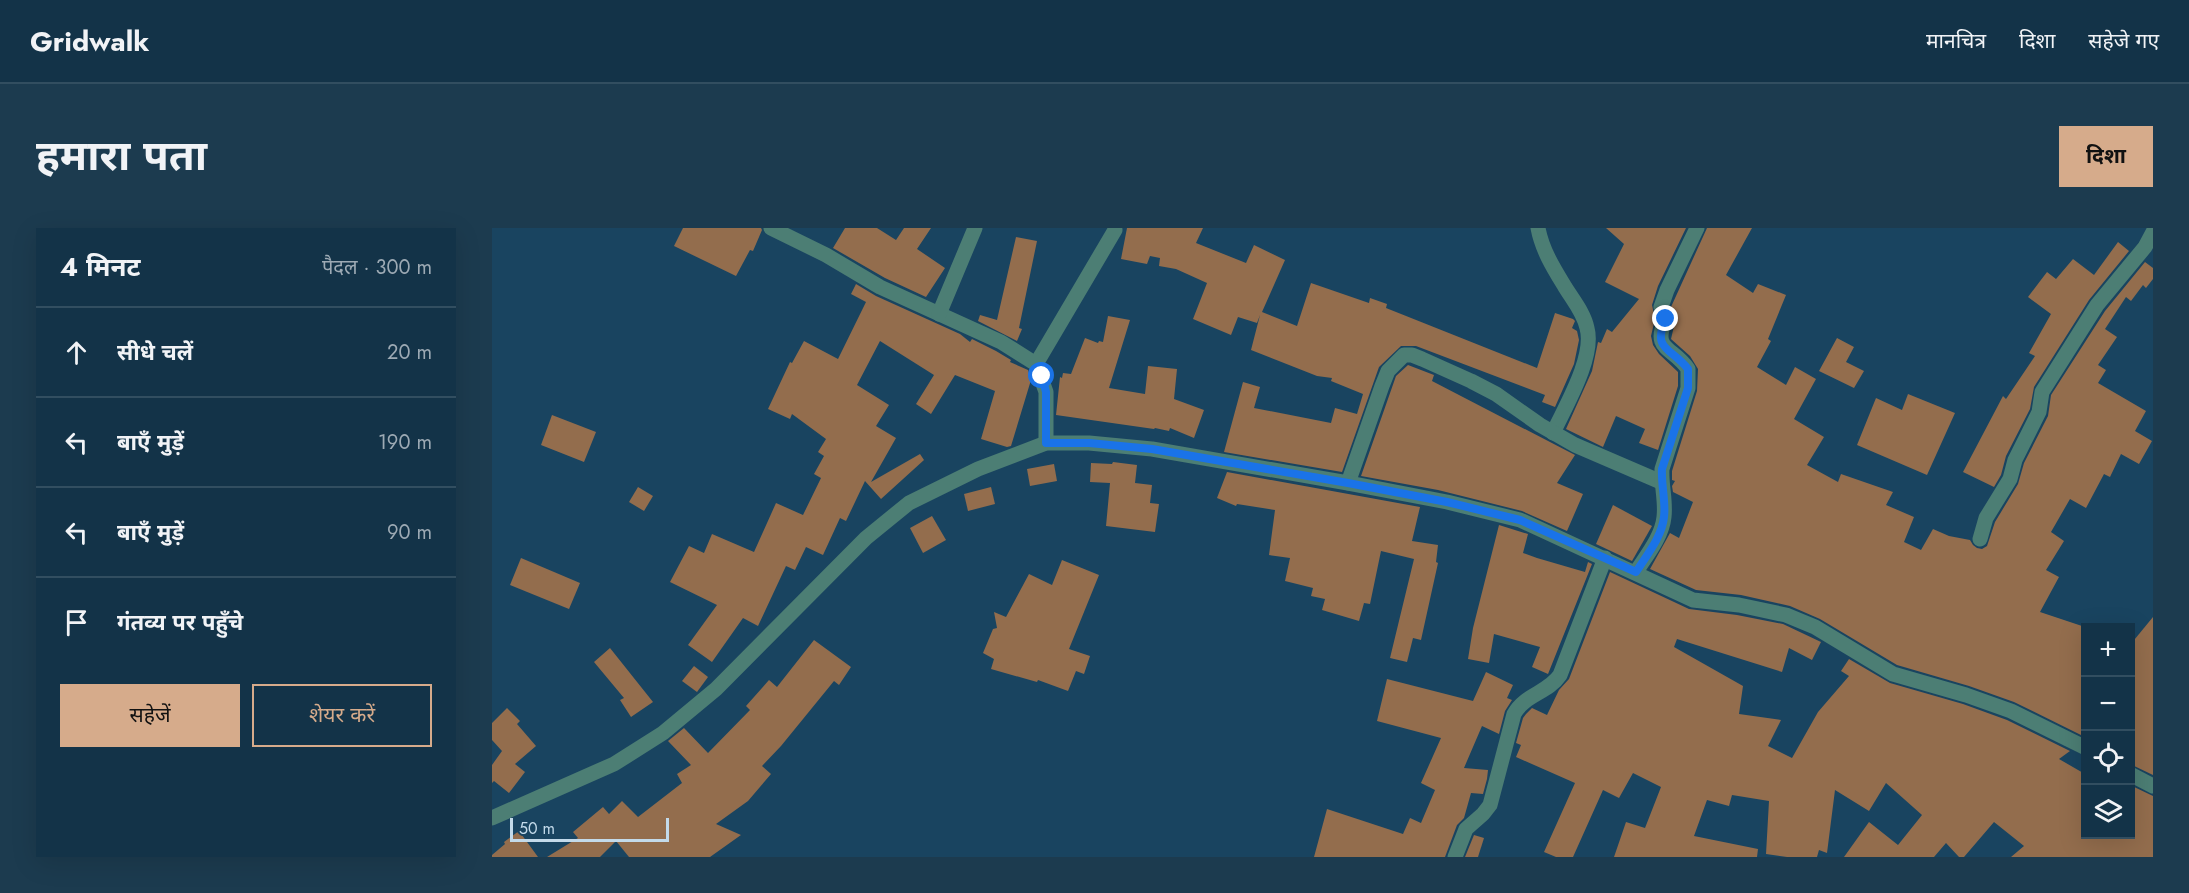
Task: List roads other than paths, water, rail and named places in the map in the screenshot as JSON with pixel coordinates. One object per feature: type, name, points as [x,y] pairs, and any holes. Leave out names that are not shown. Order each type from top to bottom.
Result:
[{"type":"street","points":[[771,228],[826,255],[880,287],[1001,342],[1036,364],[1046,392],[1046,443]]},
{"type":"street","points":[[939,314],[975,228]]},
{"type":"street","points":[[1538,228],[1547,255],[1584,317],[1588,329],[1587,352],[1577,381],[1553,434]]},
{"type":"street","points":[[1636,572],[1662,528],[1664,516],[1662,469],[1688,388],[1689,378],[1688,369],[1682,361],[1668,351],[1662,342],[1660,332],[1666,319],[1661,307],[1697,228]]},
{"type":"street","points":[[1036,364],[1115,231]]},
{"type":"street","points":[[1980,538],[1986,518],[2010,479],[2015,460],[2039,412],[2042,392],[2097,305],[2145,247],[2153,232]]},
{"type":"street","points":[[1348,483],[1388,371],[1404,355],[1412,355],[1471,381],[1496,394],[1553,434],[1661,482]]},
{"type":"street","points":[[492,818],[614,764],[663,733],[716,689],[866,538],[909,503],[978,469],[1046,443],[1089,443],[1152,449],[1447,502],[1520,520],[1693,600],[1739,605],[1786,615],[1815,627],[1893,674],[1966,694],[2011,711],[2081,746]]},
{"type":"street","points":[[1455,857],[1466,829],[1490,805],[1514,714],[1520,704],[1554,684],[1560,675],[1605,558]]},
{"type":"street","points":[[2135,777],[2153,786]]}]
